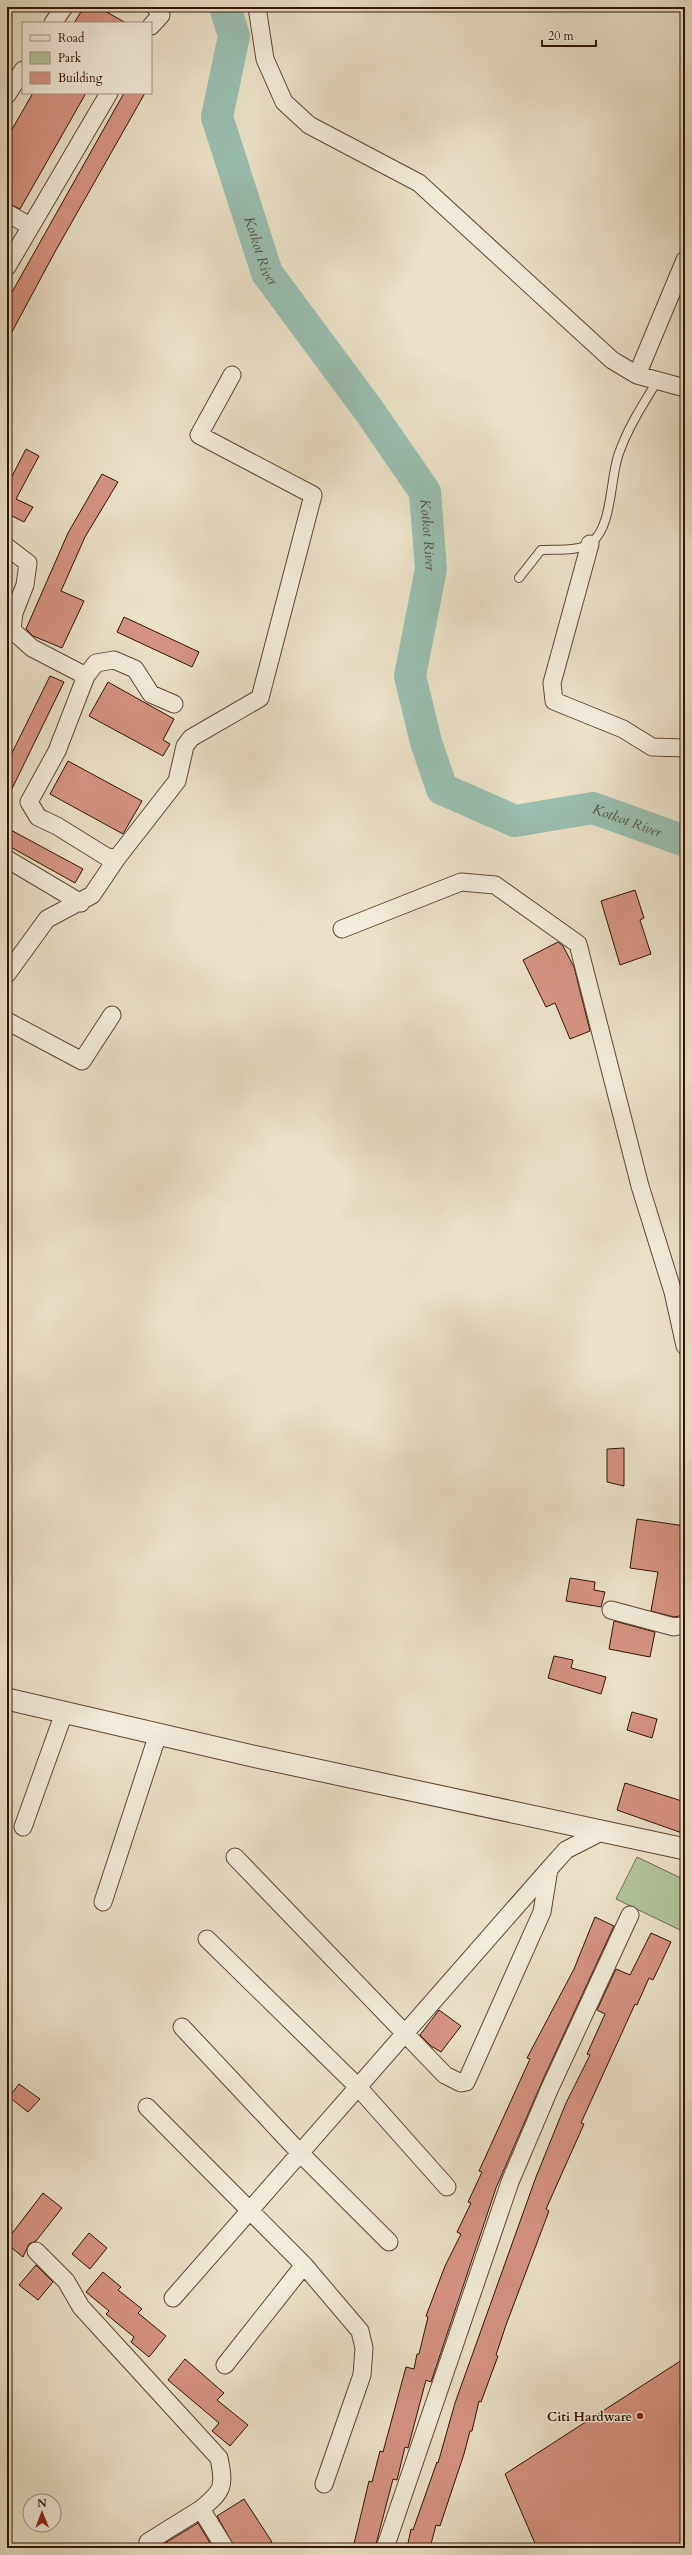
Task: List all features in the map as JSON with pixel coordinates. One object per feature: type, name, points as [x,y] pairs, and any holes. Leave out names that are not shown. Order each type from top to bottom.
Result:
[{"type":"street","points":[[54,22],[64,7]]},
{"type":"street","points":[[152,25],[160,15],[155,7]]},
{"type":"street","points":[[257,7],[265,59],[284,102],[309,124],[419,183],[612,360],[637,375],[685,388]]},
{"type":"street","points":[[7,96],[22,72]]},
{"type":"street","points":[[7,267],[108,94]]},
{"type":"street","points":[[7,213],[30,226]]},
{"type":"street","points":[[637,375],[685,260]]},
{"type":"street","points":[[7,974],[47,919],[81,903],[92,895],[117,858],[177,781],[185,746],[192,738],[260,698],[313,495],[199,435],[232,375]]},
{"type":"street","points":[[590,544],[552,683],[554,701],[623,729],[652,747],[685,748]]},
{"type":"street","points":[[7,547],[28,563],[25,586],[14,613],[12,630],[32,648],[86,676]]},
{"type":"street","points":[[117,858],[107,857],[57,826],[38,817],[29,802],[57,751],[86,676],[96,663],[114,660],[135,669],[151,694],[174,704]]},
{"type":"street","points":[[7,859],[81,903]]},
{"type":"street","points":[[342,929],[461,882],[495,885],[578,944],[640,1186],[679,1286],[685,1346]]},
{"type":"street","points":[[7,1021],[82,1061],[112,1015]]},
{"type":"street","points":[[611,1610],[674,1627],[685,1624]]},
{"type":"street","points":[[7,1699],[158,1734],[685,1849]]},
{"type":"street","points":[[23,1827],[64,1713]]},
{"type":"street","points":[[103,1902],[158,1734]]},
{"type":"street","points":[[174,2298],[566,1850],[603,1831]]},
{"type":"street","points":[[235,1857],[445,2075],[456,2082],[466,2082],[542,1912],[549,1869]]},
{"type":"street","points":[[385,2548],[510,2182],[549,2090],[630,1915]]},
{"type":"street","points":[[206,1939],[358,2087],[447,2187]]},
{"type":"street","points":[[182,2028],[300,2153],[389,2242]]},
{"type":"street","points":[[147,2107],[304,2265],[360,2331],[364,2348],[362,2375],[324,2484]]},
{"type":"street","points":[[36,2251],[66,2281],[81,2307],[219,2458],[224,2478],[219,2494],[200,2509],[148,2542]]},
{"type":"street","points":[[225,2365],[304,2265]]},
{"type":"street","points":[[200,2509],[225,2548]]},
{"type":"lane","points":[[519,578],[541,550],[580,547],[590,544],[602,533],[618,456],[639,410],[658,380]]},
{"type":"green space","points":[[637,1857],[685,1880],[685,1925],[682,1931],[616,1899]]},
{"type":"building","points":[[84,7],[98,7],[124,22],[75,22]]},
{"type":"building","points":[[32,94],[85,94],[20,209],[7,203],[7,138]]},
{"type":"building","points":[[123,94],[144,94],[56,250],[7,341],[7,301]]},
{"type":"building","points":[[26,449],[39,456],[16,499],[33,507],[24,522],[8,514],[7,516],[7,486]]},
{"type":"building","points":[[102,474],[118,482],[85,537],[61,591],[84,601],[62,648],[33,636],[26,629],[68,533]]},
{"type":"building","points":[[124,617],[199,652],[192,667],[117,632]]},
{"type":"building","points":[[50,676],[64,682],[7,799],[7,763]]},
{"type":"building","points":[[108,682],[174,719],[163,740],[170,744],[163,756],[89,716]]},
{"type":"building","points":[[68,761],[142,801],[123,834],[50,794]]},
{"type":"building","points":[[7,828],[83,869],[75,883],[7,845]]},
{"type":"building","points":[[635,890],[644,918],[640,920],[651,954],[620,965],[601,901]]},
{"type":"building","points":[[558,942],[563,946],[574,967],[590,1031],[570,1039],[555,1003],[546,1007],[523,960]]},
{"type":"building","points":[[624,1448],[624,1486],[607,1482],[607,1449]]},
{"type":"building","points":[[637,1519],[685,1526],[685,1615],[674,1617],[651,1611],[658,1572],[630,1568]]},
{"type":"building","points":[[570,1578],[595,1582],[594,1590],[605,1592],[601,1607],[566,1601]]},
{"type":"building","points":[[614,1621],[655,1632],[650,1657],[609,1649]]},
{"type":"building","points":[[554,1656],[573,1660],[571,1668],[606,1677],[601,1694],[548,1678]]},
{"type":"building","points":[[632,1712],[657,1719],[652,1738],[627,1730]]},
{"type":"building","points":[[625,1783],[685,1802],[685,1834],[617,1810]]},
{"type":"building","points":[[595,1917],[614,1926],[545,2075],[496,2188],[431,2382],[426,2380],[408,2448],[405,2447],[397,2480],[393,2479],[375,2548],[353,2548],[369,2481],[372,2482],[380,2451],[383,2452],[406,2367],[414,2369],[428,2317],[426,2316],[445,2266],[461,2234],[457,2232],[471,2203],[468,2202],[482,2172],[479,2171],[530,2059],[527,2058],[574,1969]]},
{"type":"building","points":[[651,1933],[671,1942],[653,1980],[649,1978],[637,2005],[635,2004],[581,2123],[584,2124],[546,2209],[549,2211],[506,2325],[496,2355],[498,2356],[481,2402],[479,2401],[472,2431],[470,2431],[464,2454],[440,2526],[436,2525],[430,2548],[407,2548],[411,2529],[413,2530],[437,2462],[438,2463],[455,2403],[536,2177],[566,2103],[590,2055],[587,2054],[605,2014],[597,2010],[616,1969],[630,1975]]},
{"type":"building","points":[[439,2010],[461,2026],[441,2052],[431,2046],[420,2035]]},
{"type":"building","points":[[19,2084],[40,2099],[28,2112],[9,2097]]},
{"type":"building","points":[[43,2193],[62,2208],[36,2241],[29,2244],[23,2257],[7,2244],[7,2240]]},
{"type":"building","points":[[89,2233],[107,2248],[90,2269],[72,2254]]},
{"type":"building","points":[[36,2265],[53,2282],[38,2300],[19,2285]]},
{"type":"building","points":[[103,2272],[121,2287],[118,2290],[142,2309],[138,2313],[166,2336],[149,2357],[131,2342],[134,2337],[106,2314],[109,2311],[86,2292]]},
{"type":"building","name":"Citi Hardware","points":[[685,2358],[685,2548],[537,2548],[505,2474]]},
{"type":"building","points":[[185,2359],[224,2393],[217,2400],[248,2425],[230,2446],[212,2431],[219,2423],[168,2380]]},
{"type":"building","points":[[244,2499],[272,2542],[270,2543],[273,2548],[235,2548],[217,2516]]},
{"type":"building","points":[[198,2523],[213,2548],[157,2548]]},
{"type":"waterway","name":"Kotkot River","points":[[225,7],[234,36],[217,117],[267,273],[370,412],[425,492],[431,569],[410,676],[426,742],[442,789],[515,821],[593,808],[685,841]]},
{"type":"place","name":"Citi Hardware","points":[[640,2416]]}]
